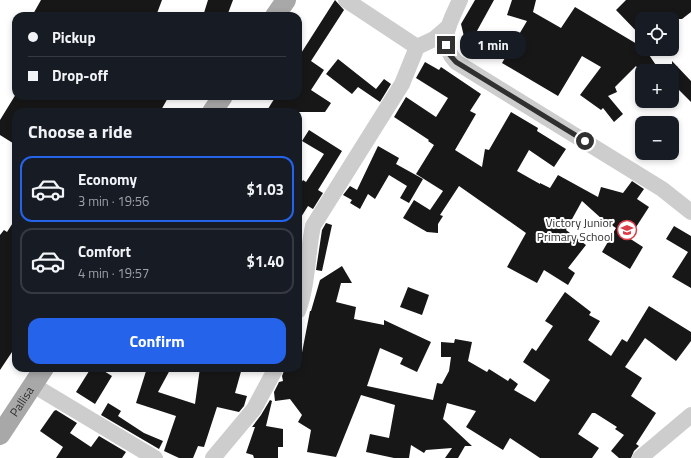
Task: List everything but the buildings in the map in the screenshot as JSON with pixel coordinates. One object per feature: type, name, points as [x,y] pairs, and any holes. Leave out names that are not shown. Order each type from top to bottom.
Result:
[{"type":"main road","points":[[278,12],[286,0]]},
{"type":"main road","name":"Pallisa","points":[[0,435],[41,372]]},
{"type":"street","points":[[346,0],[417,47]]},
{"type":"street","points":[[460,0],[448,27],[446,45],[449,54],[456,62],[662,189],[691,212]]},
{"type":"street","points":[[302,294],[309,263],[309,245],[313,226],[402,84],[417,47],[434,39],[448,27]]},
{"type":"street","points":[[213,458],[254,409],[274,372]]},
{"type":"street","points":[[33,385],[155,458]]},
{"type":"street","points":[[640,458],[691,415]]},
{"type":"place","name":"Victory Junior Primary School","points":[[627,230]]},
{"type":"route","points":[[446,45],[449,54],[456,62],[585,141]]}]
